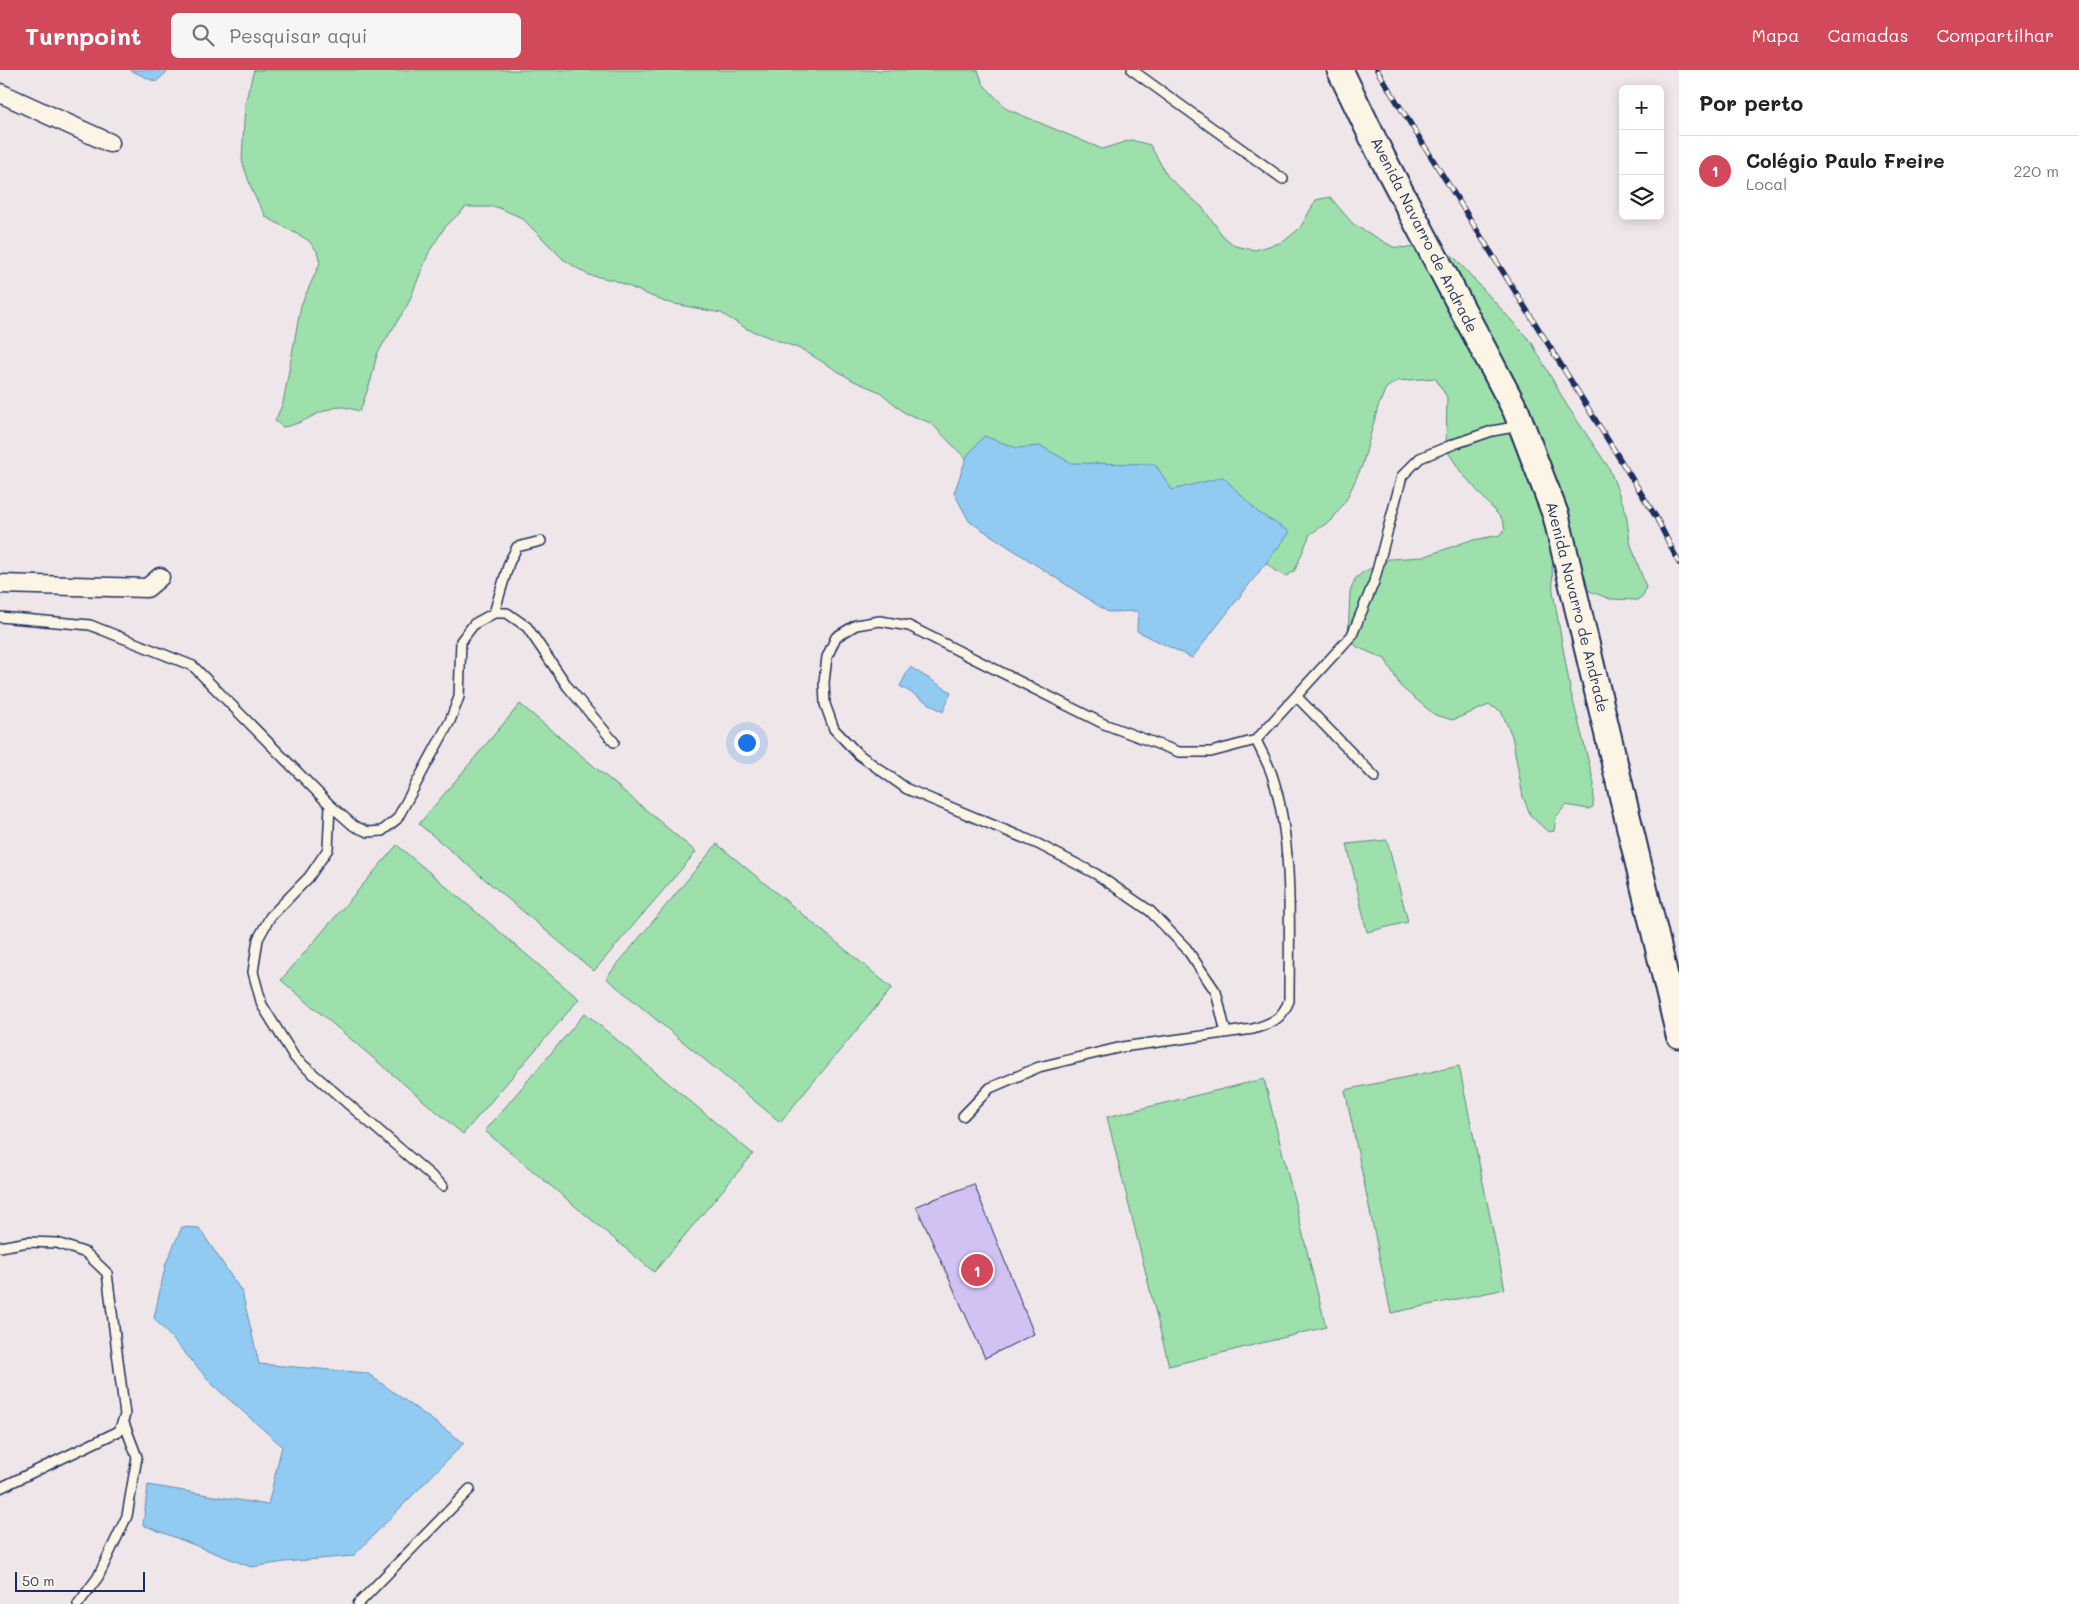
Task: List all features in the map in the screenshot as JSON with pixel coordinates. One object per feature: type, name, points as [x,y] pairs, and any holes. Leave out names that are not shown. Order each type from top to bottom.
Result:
[{"type":"street","name":"Avenida Navarro de Andrade","points":[[1340,70],[1379,151],[1523,426],[1556,516],[1679,1035]]},
{"type":"street","points":[[0,93],[110,143]]},
{"type":"street","points":[[0,584],[147,588],[160,578]]},
{"type":"lane","points":[[1132,70],[1284,178]]},
{"type":"lane","points":[[1226,1033],[1216,992],[1186,948],[1150,911],[1096,874],[1038,844],[907,789],[858,754],[834,729],[825,704],[824,682],[827,657],[836,637],[856,625],[880,621],[910,626],[1104,724],[1179,752],[1210,752],[1256,740],[1352,635],[1374,582],[1402,476],[1420,458],[1492,431],[1523,426]]},
{"type":"lane","points":[[494,613],[509,563],[517,547],[540,541]]},
{"type":"lane","points":[[0,617],[90,624],[193,666],[330,806],[354,826],[368,832],[382,831],[397,819],[450,722],[459,696],[461,641],[474,624],[494,613],[507,613],[527,627],[568,687],[614,742]]},
{"type":"lane","points":[[1297,697],[1375,777]]},
{"type":"lane","points":[[963,1116],[990,1088],[1039,1067],[1122,1047],[1253,1029],[1272,1024],[1284,1012],[1289,1000],[1288,908],[1284,826],[1272,774],[1256,740]]},
{"type":"lane","points":[[330,806],[328,849],[309,877],[270,917],[258,939],[253,972],[262,1005],[295,1058],[443,1186]]},
{"type":"lane","points":[[0,1247],[28,1242],[57,1244],[86,1253],[107,1273],[126,1415],[119,1431],[0,1488]]},
{"type":"lane","points":[[78,1604],[98,1577],[127,1516],[137,1457],[124,1423]]},
{"type":"lane","points":[[358,1604],[470,1489]]},
{"type":"green space","points":[[254,70],[978,70],[983,84],[1007,109],[1102,149],[1131,140],[1150,145],[1168,177],[1203,208],[1223,236],[1235,246],[1255,250],[1283,242],[1300,228],[1316,200],[1330,197],[1353,224],[1393,247],[1438,249],[1453,256],[1532,343],[1566,404],[1609,468],[1626,512],[1630,542],[1646,587],[1643,596],[1637,600],[1610,599],[1587,590],[1562,565],[1555,562],[1552,565],[1553,592],[1571,693],[1594,783],[1593,807],[1588,809],[1566,805],[1556,817],[1554,831],[1548,832],[1531,816],[1523,797],[1512,736],[1501,711],[1489,705],[1453,720],[1435,715],[1401,687],[1385,659],[1357,647],[1348,637],[1350,592],[1355,579],[1362,573],[1389,559],[1423,557],[1468,541],[1500,535],[1505,529],[1502,519],[1461,472],[1446,449],[1447,397],[1435,378],[1397,381],[1386,388],[1378,407],[1362,466],[1346,500],[1332,520],[1310,534],[1295,570],[1287,576],[1275,571],[1244,543],[973,466],[931,423],[905,413],[880,392],[854,381],[803,350],[747,329],[721,313],[665,302],[614,280],[588,275],[563,259],[522,218],[497,207],[466,207],[445,227],[429,252],[408,304],[377,354],[371,380],[360,411],[336,407],[291,426],[283,427],[275,421],[283,403],[301,305],[320,263],[317,251],[308,240],[266,217],[253,193],[242,161],[245,103]]},
{"type":"green space","points":[[520,704],[696,852],[594,971],[419,824]]},
{"type":"green space","points":[[1387,840],[1408,922],[1367,932],[1347,844]]},
{"type":"green space","points":[[717,844],[892,988],[780,1122],[606,978]]},
{"type":"green space","points":[[397,845],[579,999],[463,1134],[281,980]]},
{"type":"green space","points":[[585,1013],[753,1154],[654,1272],[485,1131]]},
{"type":"green space","points":[[1459,1066],[1505,1289],[1391,1313],[1345,1090]]},
{"type":"green space","points":[[1264,1079],[1326,1327],[1169,1366],[1107,1117]]},
{"type":"water","points":[[130,70],[169,70],[156,82]]},
{"type":"water","points":[[984,436],[1017,448],[1041,446],[1071,463],[1155,464],[1172,490],[1223,477],[1259,513],[1290,532],[1192,658],[1137,631],[1138,611],[1108,612],[969,521],[954,493],[967,456]]},
{"type":"water","points":[[910,667],[951,692],[943,712],[900,686]]},
{"type":"water","points":[[182,1227],[199,1228],[242,1292],[259,1364],[367,1373],[464,1443],[353,1556],[251,1567],[143,1525],[148,1485],[268,1505],[282,1446],[214,1386],[154,1318],[166,1263]]},
{"type":"building","points":[[974,1184],[1034,1334],[985,1358],[916,1206]]},
{"type":"railway","points":[[1377,70],[1656,517],[1679,563]]},
{"type":"place","name":"Colégio Paulo Freire","points":[[977,1270]]}]
